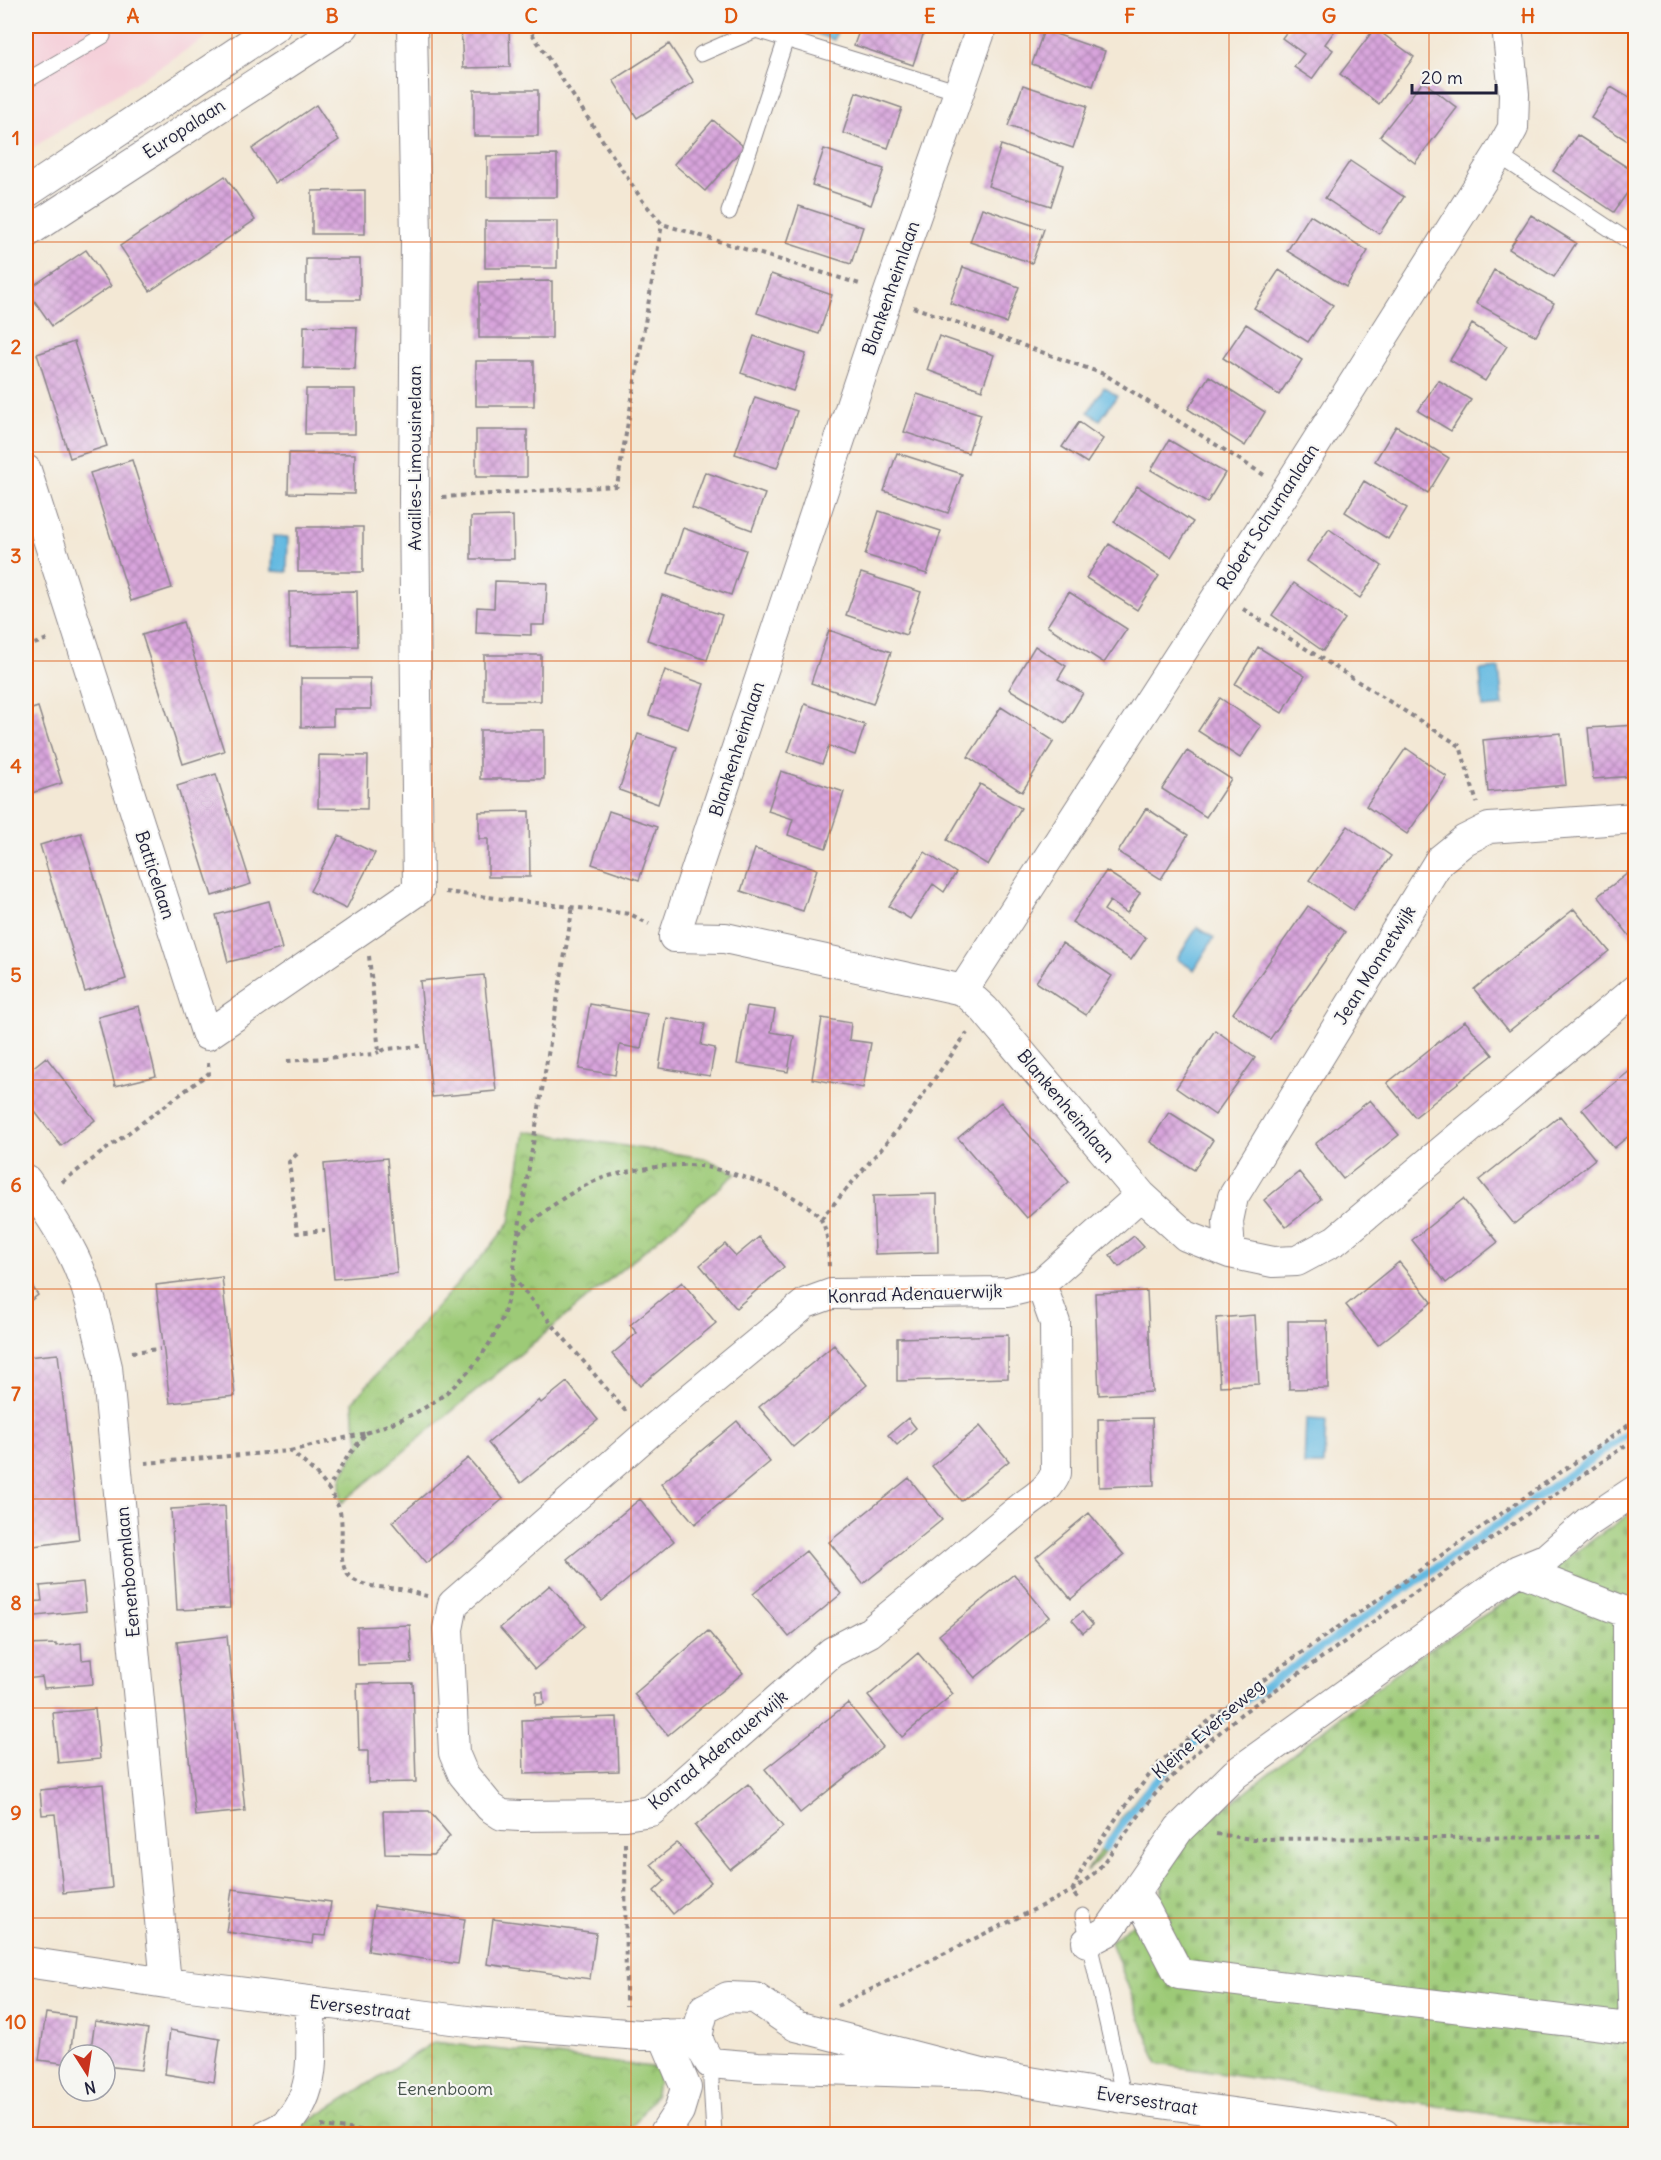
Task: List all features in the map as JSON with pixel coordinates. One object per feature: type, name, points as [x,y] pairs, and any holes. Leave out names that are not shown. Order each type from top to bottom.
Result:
[{"type":"street","name":"Europalaan","points":[[26,193],[276,26]]},
{"type":"street","name":"Europalaan","points":[[26,233],[313,34],[344,26]]},
{"type":"street","name":"Availles-Limousinelaan","points":[[412,26],[416,239],[414,498],[418,890]]},
{"type":"street","name":"Blankenheimlaan","points":[[674,937],[888,295],[982,26]]},
{"type":"street","name":"Robert Schumanlaan","points":[[973,999],[1219,594],[1498,156],[1513,128],[1514,94],[1507,26]]},
{"type":"street","name":"Batticelaan","points":[[26,470],[207,1035]]},
{"type":"street","name":"Jean Monnetwijk","points":[[1230,1253],[1228,1221],[1233,1197],[1439,861],[1465,840],[1489,828],[1635,818]]},
{"type":"street","points":[[207,1035],[418,890]]},
{"type":"street","points":[[674,937],[725,938],[973,999]]},
{"type":"street","points":[[1141,1195],[1186,1236],[1230,1253],[1273,1263],[1297,1261],[1336,1240],[1635,989]]},
{"type":"street","name":"Blankenheimlaan","points":[[973,999],[1141,1195]]},
{"type":"street","name":"Eenenboomlaan","points":[[33,1190],[74,1257],[95,1318],[107,1367],[166,1983]]},
{"type":"street","name":"Konrad Adenauerwijk","points":[[1041,1284],[1055,1323],[1056,1464],[1052,1484],[870,1632],[832,1652],[651,1811],[624,1815],[502,1815],[490,1807],[463,1774],[454,1753],[448,1629],[453,1604],[646,1435],[806,1303],[831,1294],[1008,1292],[1041,1284],[1141,1195]]},
{"type":"street","points":[[1085,1929],[1108,1931],[1179,1829],[1235,1774],[1518,1570],[1547,1558],[1588,1522],[1635,1490]]},
{"type":"street","points":[[1134,1894],[1146,1911],[1179,1974],[1635,2029],[1628,1837],[1628,1613],[1518,1570]]},
{"type":"street","name":"Eversestraat","points":[[26,1962],[166,1983],[475,2022],[626,2034],[697,2034],[704,2009],[728,1997],[755,1998],[796,2026],[982,2074],[1124,2098],[1384,2134]]},
{"type":"street","points":[[278,2128],[304,2097],[312,2068],[309,2001]]},
{"type":"street","points":[[663,2034],[686,2088],[679,2111],[664,2134]]},
{"type":"street","points":[[697,2034],[697,2042],[710,2062]]},
{"type":"street","name":"Eversestraat","points":[[710,2062],[758,2067],[982,2074]]},
{"type":"lane","points":[[26,81],[103,36],[95,26]]},
{"type":"lane","points":[[701,54],[756,30],[959,92]]},
{"type":"lane","points":[[729,212],[786,39]]},
{"type":"lane","points":[[1498,156],[1635,246]]},
{"type":"lane","points":[[1085,1929],[1124,2098]]},
{"type":"lane","points":[[710,2062],[714,2134]]},
{"type":"path","points":[[526,26],[653,216],[662,224],[888,295],[1104,374],[1287,489]]},
{"type":"path","points":[[414,498],[617,486],[662,224]]},
{"type":"path","points":[[1219,594],[1460,746],[1482,819],[1489,828]]},
{"type":"path","points":[[418,890],[630,914],[674,937]]},
{"type":"path","points":[[118,1466],[290,1451],[366,1433],[400,1420],[429,1405],[452,1388],[483,1353],[503,1315],[513,1278],[518,1233],[573,906]]},
{"type":"path","points":[[361,930],[368,945],[379,1052]]},
{"type":"path","points":[[821,1219],[903,1123],[973,999]]},
{"type":"path","points":[[33,1190],[209,1073],[207,1035]]},
{"type":"path","points":[[287,1061],[374,1054],[386,1049],[420,1046]]},
{"type":"path","points":[[297,1154],[289,1162],[297,1233],[324,1230]]},
{"type":"path","points":[[518,1233],[564,1197],[606,1177],[634,1171],[699,1166],[781,1190],[807,1206],[821,1219],[827,1241],[831,1294]]},
{"type":"path","points":[[513,1278],[646,1435]]},
{"type":"path","points":[[1085,1929],[1072,1891],[1085,1863],[1158,1764],[1210,1720],[1285,1664],[1635,1420]]},
{"type":"path","points":[[328,1489],[346,1459],[366,1433]]},
{"type":"path","name":"Kleine Everseweg","points":[[830,2009],[1072,1891],[1097,1871],[1156,1792],[1198,1751],[1241,1714],[1635,1438]]},
{"type":"path","points":[[290,1451],[310,1467],[328,1489],[338,1507],[343,1524],[341,1558],[344,1570],[354,1580],[400,1589],[453,1604]]},
{"type":"path","points":[[624,1815],[626,2034]]},
{"type":"path","points":[[1179,1829],[1252,1839],[1628,1837]]},
{"type":"path","points":[[278,2128],[396,2134]]},
{"type":"shaded area","points":[[26,26],[224,26],[26,152]]},
{"type":"green space","points":[[525,1131],[704,1158],[737,1173],[342,1503],[341,1479],[360,1445],[353,1401],[510,1222]]},
{"type":"green space","points":[[1635,1426],[1635,1431],[1237,1709],[1193,1747],[1151,1789],[1097,1862],[1087,1871],[1140,1794],[1191,1744],[1235,1706]]},
{"type":"green space","points":[[1635,1510],[1635,2134],[1158,2064],[1111,1942],[1129,1926],[1160,1905],[1163,1879],[1192,1834],[1412,1660],[1502,1604]]},
{"type":"green space","name":"Eenenboom","points":[[434,2042],[660,2068],[656,2094],[627,2134],[289,2134]]},
{"type":"water","points":[[798,26],[839,26],[834,40]]},
{"type":"water","points":[[1104,387],[1117,396],[1100,420],[1088,412]]},
{"type":"water","points":[[273,536],[288,537],[287,572],[272,571]]},
{"type":"water","points":[[1499,668],[1503,706],[1483,708],[1480,670]]},
{"type":"water","points":[[1197,927],[1214,938],[1194,970],[1177,959]]},
{"type":"water","points":[[1306,1419],[1326,1420],[1324,1465],[1304,1465]]},
{"type":"building","points":[[461,26],[509,26],[510,67],[463,68]]},
{"type":"building","points":[[861,26],[926,26],[913,65],[854,45]]},
{"type":"building","points":[[1291,26],[1338,26],[1325,44],[1333,50],[1312,79],[1294,67],[1304,54],[1282,38]]},
{"type":"building","points":[[1375,28],[1414,57],[1379,104],[1340,74]]},
{"type":"building","points":[[1044,30],[1105,51],[1093,86],[1032,64]]},
{"type":"building","points":[[669,44],[694,82],[637,118],[613,80]]},
{"type":"building","points":[[1423,81],[1457,108],[1415,163],[1380,136]]},
{"type":"building","points":[[1023,85],[1087,106],[1073,148],[1008,126]]},
{"type":"building","points":[[1611,87],[1636,102],[1634,145],[1591,118]]},
{"type":"building","points":[[474,90],[538,90],[538,136],[474,136]]},
{"type":"building","points":[[856,92],[902,108],[888,148],[843,133]]},
{"type":"building","points":[[316,105],[339,140],[275,183],[252,149]]},
{"type":"building","points":[[713,120],[744,147],[705,191],[674,164]]},
{"type":"building","points":[[1577,135],[1636,173],[1636,180],[1614,212],[1553,171]]},
{"type":"building","points":[[1001,145],[1064,166],[1051,206],[988,186]]},
{"type":"building","points":[[824,149],[884,169],[871,205],[812,185]]},
{"type":"building","points":[[557,155],[557,197],[487,197],[487,156]]},
{"type":"building","points":[[1350,161],[1404,197],[1379,234],[1325,198]]},
{"type":"building","points":[[225,176],[255,220],[150,291],[120,246]]},
{"type":"building","points":[[365,190],[365,234],[312,234],[312,191]]},
{"type":"building","points":[[799,206],[863,227],[851,264],[787,243]]},
{"type":"building","points":[[982,208],[1044,229],[1032,263],[970,242]]},
{"type":"building","points":[[1310,215],[1368,251],[1346,287],[1287,251]]},
{"type":"building","points":[[1531,215],[1576,243],[1554,277],[1509,249]]},
{"type":"building","points":[[485,221],[557,221],[557,268],[485,268]]},
{"type":"building","points":[[86,250],[111,286],[52,326],[27,290]]},
{"type":"building","points":[[306,259],[360,259],[360,300],[306,300]]},
{"type":"building","points":[[963,267],[1019,287],[1006,323],[950,303]]},
{"type":"building","points":[[1279,270],[1333,305],[1308,342],[1254,308]]},
{"type":"building","points":[[1494,270],[1554,303],[1536,336],[1476,303]]},
{"type":"building","points":[[771,274],[832,295],[819,334],[757,313]]},
{"type":"building","points":[[552,281],[552,338],[479,338],[479,282]]},
{"type":"building","points":[[1246,324],[1302,360],[1279,395],[1223,358]]},
{"type":"building","points":[[1472,324],[1507,346],[1485,381],[1450,360]]},
{"type":"building","points":[[304,326],[357,327],[355,369],[303,368]]},
{"type":"building","points":[[754,336],[806,354],[793,391],[741,373]]},
{"type":"building","points":[[939,336],[994,355],[982,390],[927,370]]},
{"type":"building","points":[[74,342],[107,446],[70,458],[37,354]]},
{"type":"building","points":[[476,361],[534,361],[534,406],[476,406]]},
{"type":"building","points":[[1209,376],[1265,412],[1245,446],[1188,409]]},
{"type":"building","points":[[1438,380],[1471,400],[1451,431],[1418,411]]},
{"type":"building","points":[[306,389],[355,389],[355,434],[305,434]]},
{"type":"building","points":[[917,394],[981,414],[968,453],[904,432]]},
{"type":"building","points":[[755,397],[797,411],[777,468],[735,454]]},
{"type":"building","points":[[1079,422],[1103,439],[1087,463],[1062,447]]},
{"type":"building","points":[[1396,426],[1449,458],[1428,493],[1375,461]]},
{"type":"building","points":[[476,430],[527,430],[527,477],[476,477]]},
{"type":"building","points":[[1169,440],[1225,473],[1207,503],[1151,470]]},
{"type":"building","points":[[289,453],[355,454],[354,494],[288,493]]},
{"type":"building","points":[[897,453],[962,474],[948,513],[884,491]]},
{"type":"building","points":[[132,460],[172,588],[131,601],[90,473]]},
{"type":"building","points":[[705,472],[765,494],[752,530],[692,508]]},
{"type":"building","points":[[1364,481],[1407,508],[1388,539],[1345,512]]},
{"type":"building","points":[[1137,486],[1193,522],[1171,557],[1114,522]]},
{"type":"building","points":[[879,511],[941,531],[927,574],[865,555]]},
{"type":"building","points":[[513,516],[514,559],[471,559],[471,517]]},
{"type":"building","points":[[298,527],[363,527],[363,572],[298,572]]},
{"type":"building","points":[[683,528],[746,550],[731,595],[668,573]]},
{"type":"building","points":[[1329,529],[1382,566],[1360,598],[1307,561]]},
{"type":"building","points":[[1109,544],[1159,576],[1137,610],[1086,578]]},
{"type":"building","points":[[861,573],[921,592],[906,635],[846,615]]},
{"type":"building","points":[[495,581],[547,583],[545,625],[531,625],[531,635],[476,633],[477,607],[494,608]]},
{"type":"building","points":[[1294,583],[1345,619],[1323,651],[1272,615]]},
{"type":"building","points":[[357,591],[358,646],[290,647],[289,592]]},
{"type":"building","points":[[1069,592],[1127,629],[1104,663],[1047,626]]},
{"type":"building","points":[[662,595],[722,615],[707,660],[647,640]]},
{"type":"building","points":[[183,622],[224,751],[183,764],[142,635]]},
{"type":"building","points":[[829,630],[891,652],[873,704],[811,683]]},
{"type":"building","points":[[1035,646],[1066,666],[1058,679],[1083,693],[1065,723],[1009,689]]},
{"type":"building","points":[[1258,647],[1305,676],[1282,713],[1235,684]]},
{"type":"building","points":[[484,655],[541,655],[541,701],[484,701]]},
{"type":"building","points":[[665,670],[704,684],[688,729],[649,715]]},
{"type":"building","points":[[301,678],[370,678],[371,709],[333,709],[333,726],[301,727]]},
{"type":"building","points":[[1220,698],[1261,726],[1240,758],[1198,731]]},
{"type":"building","points":[[805,704],[865,725],[855,755],[829,746],[822,764],[788,752]]},
{"type":"building","points":[[38,707],[62,783],[26,795],[26,711]]},
{"type":"building","points":[[1001,707],[1054,741],[1022,792],[968,757]]},
{"type":"building","points":[[1636,725],[1636,776],[1593,779],[1588,728]]},
{"type":"building","points":[[480,730],[544,730],[544,779],[480,779]]},
{"type":"building","points":[[1561,733],[1566,785],[1488,792],[1483,740]]},
{"type":"building","points":[[638,734],[677,747],[658,804],[619,790]]},
{"type":"building","points":[[1406,748],[1447,777],[1407,834],[1366,806]]},
{"type":"building","points":[[1187,751],[1231,779],[1206,817],[1162,789]]},
{"type":"building","points":[[319,755],[368,756],[367,809],[318,808]]},
{"type":"building","points":[[781,771],[844,792],[826,848],[788,835],[793,819],[768,811]]},
{"type":"building","points":[[216,774],[251,884],[212,896],[177,786]]},
{"type":"building","points":[[980,784],[1021,808],[988,865],[947,840]]},
{"type":"building","points":[[1146,808],[1188,835],[1161,879],[1118,852]]},
{"type":"building","points":[[529,811],[530,877],[488,877],[488,839],[479,839],[479,812]]},
{"type":"building","points":[[609,811],[657,827],[639,880],[592,864]]},
{"type":"building","points":[[1348,826],[1391,856],[1353,910],[1309,880]]},
{"type":"building","points":[[81,833],[126,979],[85,992],[40,845]]},
{"type":"building","points":[[339,836],[375,853],[346,909],[310,891]]},
{"type":"building","points":[[755,849],[817,869],[803,911],[741,891]]},
{"type":"building","points":[[925,852],[956,873],[944,892],[933,884],[910,919],[889,906]]},
{"type":"building","points":[[1636,867],[1636,938],[1633,940],[1598,896]]},
{"type":"building","points":[[1106,871],[1140,893],[1127,913],[1110,901],[1104,910],[1146,938],[1131,960],[1072,922]]},
{"type":"building","points":[[269,901],[282,949],[228,962],[216,915]]},
{"type":"building","points":[[1308,906],[1345,932],[1270,1039],[1233,1013]]},
{"type":"building","points":[[1574,909],[1609,951],[1509,1031],[1474,989]]},
{"type":"building","points":[[1062,943],[1112,976],[1086,1015],[1036,982]]},
{"type":"building","points":[[484,975],[496,1091],[432,1097],[420,981]]},
{"type":"building","points":[[590,1004],[647,1014],[641,1049],[620,1045],[615,1075],[579,1069]]},
{"type":"building","points":[[139,1006],[156,1076],[115,1086],[98,1017]]},
{"type":"building","points":[[747,1006],[775,1010],[771,1032],[794,1036],[788,1072],[737,1064]]},
{"type":"building","points":[[667,1018],[705,1024],[701,1045],[715,1048],[710,1076],[659,1068]]},
{"type":"building","points":[[822,1018],[851,1023],[849,1040],[871,1043],[863,1088],[812,1079]]},
{"type":"building","points":[[1465,1021],[1493,1055],[1415,1117],[1387,1083]]},
{"type":"building","points":[[1215,1030],[1255,1058],[1215,1115],[1176,1088]]},
{"type":"building","points":[[26,1033],[32,1041],[26,1046]]},
{"type":"building","points":[[46,1057],[95,1120],[61,1146],[26,1100],[26,1073]]},
{"type":"building","points":[[1636,1066],[1636,1130],[1614,1148],[1582,1109]]},
{"type":"building","points":[[1370,1100],[1399,1135],[1343,1179],[1315,1144]]},
{"type":"building","points":[[1001,1102],[1069,1182],[1027,1218],[958,1138]]},
{"type":"building","points":[[1169,1112],[1213,1140],[1194,1170],[1150,1142]]},
{"type":"building","points":[[1560,1116],[1595,1159],[1514,1224],[1479,1180]]},
{"type":"building","points":[[387,1158],[397,1273],[334,1279],[324,1164]]},
{"type":"building","points":[[1299,1172],[1321,1199],[1286,1227],[1264,1200]]},
{"type":"building","points":[[937,1194],[938,1252],[875,1254],[873,1196]]},
{"type":"building","points":[[1463,1199],[1498,1242],[1446,1283],[1412,1240]]},
{"type":"building","points":[[1134,1236],[1144,1247],[1119,1267],[1110,1255]]},
{"type":"building","points":[[759,1237],[784,1267],[736,1308],[700,1265],[725,1244],[736,1256]]},
{"type":"building","points":[[1399,1262],[1432,1302],[1378,1345],[1346,1305]]},
{"type":"building","points":[[26,1277],[38,1295],[26,1304]]},
{"type":"building","points":[[222,1277],[235,1396],[170,1403],[156,1285]]},
{"type":"building","points":[[682,1282],[716,1323],[640,1386],[612,1354],[637,1333],[630,1325]]},
{"type":"building","points":[[1147,1291],[1152,1392],[1099,1395],[1095,1293]]},
{"type":"building","points":[[1255,1315],[1259,1384],[1220,1386],[1216,1318]]},
{"type":"building","points":[[1288,1321],[1327,1321],[1328,1388],[1289,1389]]},
{"type":"building","points":[[1008,1335],[1008,1378],[897,1381],[897,1338]]},
{"type":"building","points":[[834,1345],[867,1385],[793,1447],[759,1407]]},
{"type":"building","points":[[58,1354],[79,1540],[26,1547],[26,1357]]},
{"type":"building","points":[[567,1382],[598,1420],[521,1483],[488,1443],[539,1400],[541,1403]]},
{"type":"building","points":[[908,1418],[916,1428],[897,1445],[888,1435]]},
{"type":"building","points":[[1152,1418],[1154,1485],[1099,1487],[1098,1419]]},
{"type":"building","points":[[737,1421],[770,1462],[695,1524],[661,1484]]},
{"type":"building","points":[[980,1426],[1009,1461],[961,1501],[932,1466]]},
{"type":"building","points":[[468,1458],[503,1499],[426,1563],[392,1522]]},
{"type":"building","points":[[909,1478],[942,1520],[863,1584],[829,1542]]},
{"type":"building","points":[[640,1499],[674,1541],[602,1601],[567,1559]]},
{"type":"building","points":[[225,1506],[230,1608],[177,1610],[171,1509]]},
{"type":"building","points":[[1089,1513],[1124,1555],[1071,1599],[1036,1557]]},
{"type":"building","points":[[806,1551],[841,1594],[789,1637],[753,1594]]},
{"type":"building","points":[[1014,1574],[1049,1617],[975,1678],[939,1635]]},
{"type":"building","points":[[83,1582],[86,1611],[26,1617],[26,1602],[42,1601],[40,1586]]},
{"type":"building","points":[[550,1585],[585,1626],[535,1669],[500,1628]]},
{"type":"building","points":[[1082,1612],[1093,1625],[1083,1633],[1072,1620]]},
{"type":"building","points":[[410,1625],[412,1663],[358,1665],[357,1627]]},
{"type":"building","points":[[708,1631],[743,1673],[668,1735],[634,1694]]},
{"type":"building","points":[[227,1636],[245,1811],[195,1816],[177,1642]]},
{"type":"building","points":[[81,1643],[82,1660],[91,1659],[93,1684],[44,1688],[42,1677],[26,1679],[26,1645],[56,1644],[56,1646]]},
{"type":"building","points":[[918,1653],[953,1694],[902,1737],[868,1696]]},
{"type":"building","points":[[413,1683],[416,1782],[368,1783],[368,1751],[359,1751],[357,1684]]},
{"type":"building","points":[[536,1692],[543,1692],[544,1704],[536,1705]]},
{"type":"building","points":[[848,1703],[883,1747],[800,1813],[765,1769]]},
{"type":"building","points":[[95,1709],[100,1759],[58,1763],[53,1713]]},
{"type":"building","points":[[617,1717],[619,1771],[524,1774],[522,1720]]},
{"type":"building","points":[[103,1784],[112,1888],[63,1893],[55,1814],[42,1815],[40,1790]]},
{"type":"building","points":[[748,1784],[783,1827],[730,1869],[695,1826]]},
{"type":"building","points":[[383,1811],[429,1811],[450,1836],[433,1855],[385,1854]]},
{"type":"building","points":[[677,1843],[711,1882],[673,1914],[654,1891],[665,1881],[651,1864]]},
{"type":"building","points":[[232,1889],[331,1902],[326,1936],[314,1935],[313,1944],[226,1932]]},
{"type":"building","points":[[374,1906],[465,1919],[458,1964],[368,1951]]},
{"type":"building","points":[[493,1919],[596,1933],[590,1979],[487,1964]]},
{"type":"building","points":[[46,2013],[75,2017],[72,2043],[57,2043],[57,2062],[39,2060]]},
{"type":"building","points":[[95,2021],[148,2029],[141,2070],[117,2067],[117,2043],[92,2043]]},
{"type":"building","points":[[170,2030],[220,2039],[214,2082],[165,2074]]},
{"type":"waterway","points":[[1105,1848],[1150,1787],[1192,1745],[1236,1707],[1636,1428]]}]
